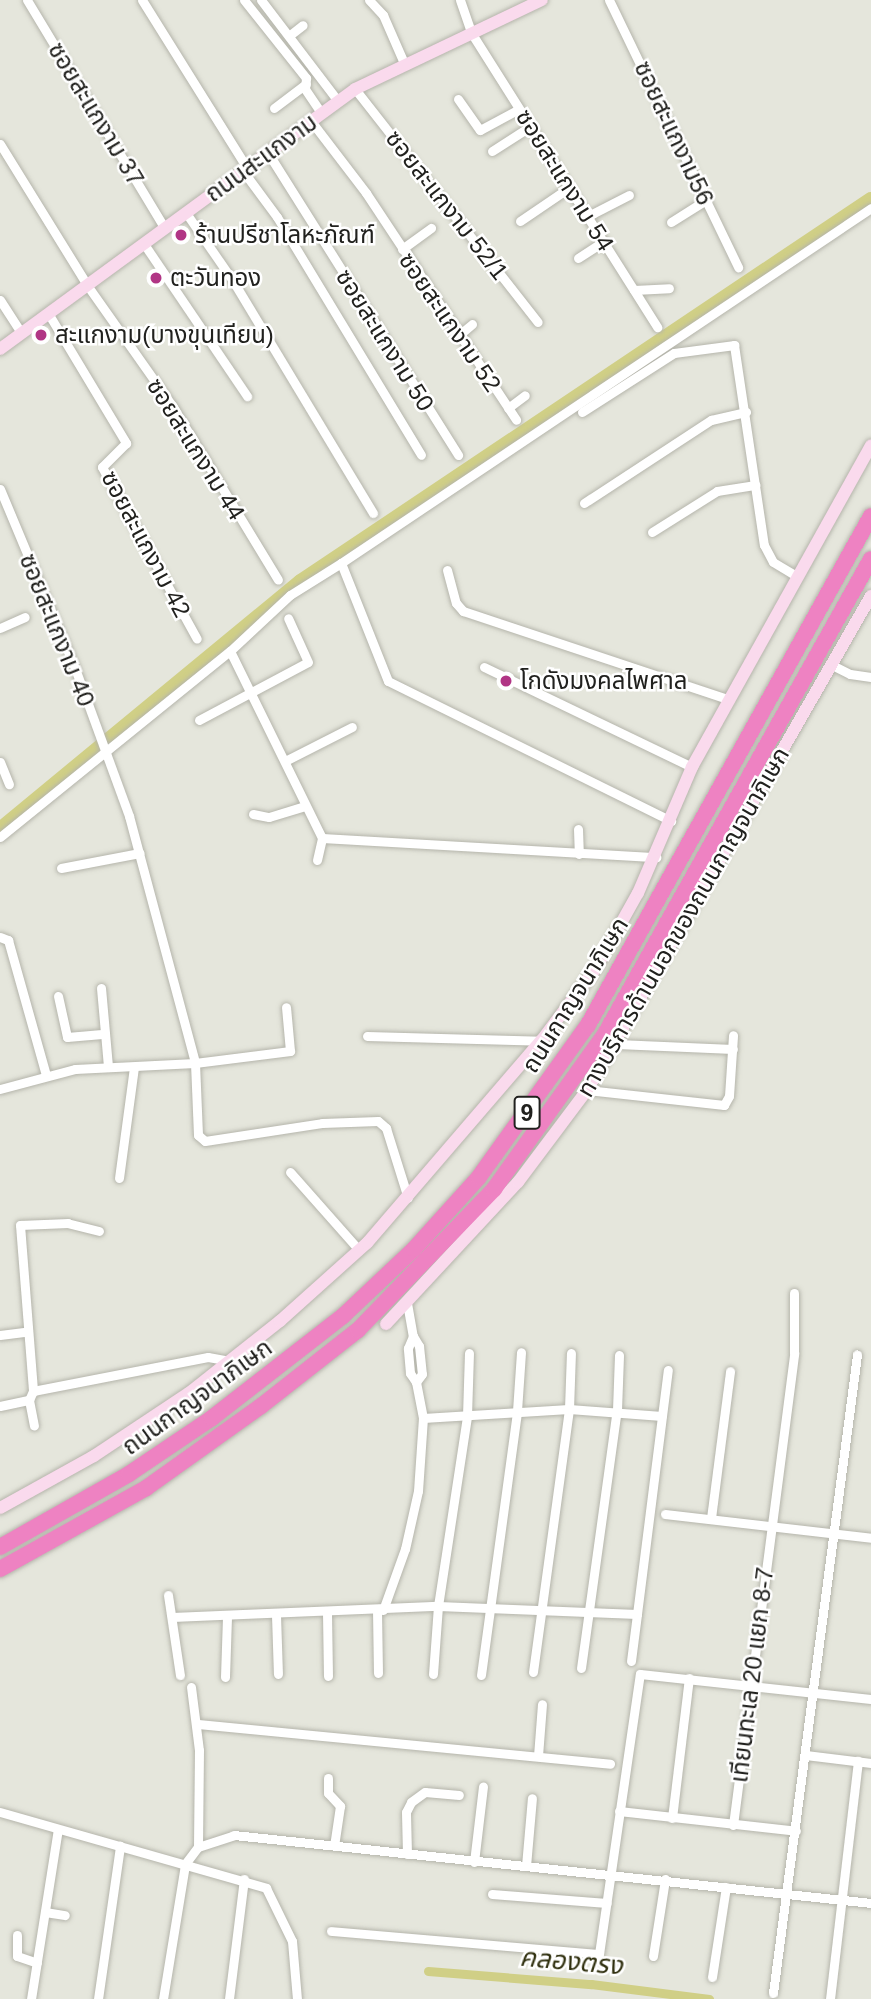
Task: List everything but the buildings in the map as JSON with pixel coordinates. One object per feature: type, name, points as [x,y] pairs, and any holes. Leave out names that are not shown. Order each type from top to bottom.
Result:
[{"type":"highway","name":"ถนนกาญจนาภิเษก","points":[[0,1547],[172,1447],[343,1316],[414,1249],[479,1177],[588,1025],[871,516]]},
{"type":"highway","name":"ถนนกาญจนาภิเษก","points":[[5,1567],[146,1488],[272,1397],[358,1330],[494,1189],[605,1034],[871,559]]},
{"type":"highway","points":[[0,1541],[43,1524]]},
{"type":"main road","name":"ถนนสะแกงาม","points":[[0,349],[355,89],[404,63],[542,0]]},
{"type":"main road","points":[[0,1508],[94,1456],[230,1361],[359,1250],[408,1199],[541,1041],[596,968],[656,857],[692,767],[871,445]]},
{"type":"main road","name":"ทางบริการด้านนอกของถนนกาญจนาภิเษก","points":[[386,1324],[518,1182],[587,1090],[617,1044],[870,600]]},
{"type":"street","name":"ซอยสะแกงาม 37","points":[[27,0],[165,229]]},
{"type":"street","points":[[142,0],[421,455]]},
{"type":"street","name":"ซอยสะแกงาม 52","points":[[244,0],[306,84],[316,117],[516,420]]},
{"type":"street","points":[[261,0],[338,101]]},
{"type":"street","points":[[369,0],[383,15],[404,63]]},
{"type":"street","name":"ซอยสะแกงาม 54","points":[[460,0],[472,34],[657,327]]},
{"type":"street","name":"ซอยสะแกงาม56","points":[[610,0],[738,267]]},
{"type":"street","points":[[290,35],[303,25]]},
{"type":"street","points":[[274,108],[306,84]]},
{"type":"street","name":"ซอยสะแกงาม 52/1","points":[[355,89],[538,323]]},
{"type":"street","points":[[458,99],[480,130],[519,109]]},
{"type":"street","points":[[492,151],[531,126]]},
{"type":"street","name":"ซอยสะแกงาม 44","points":[[0,144],[87,285],[173,407],[278,580]]},
{"type":"street","name":"ซอยสะแกงาม 50","points":[[268,153],[458,455]]},
{"type":"street","points":[[520,221],[570,187]]},
{"type":"street","points":[[588,216],[629,195]]},
{"type":"street","points":[[671,222],[706,200]]},
{"type":"street","points":[[0,838],[230,651],[290,595],[871,208]]},
{"type":"street","points":[[186,214],[233,281],[373,513]]},
{"type":"street","points":[[402,248],[431,228]]},
{"type":"street","points":[[578,258],[604,241]]},
{"type":"street","points":[[144,244],[211,346],[223,355],[247,396]]},
{"type":"street","points":[[634,290],[669,288]]},
{"type":"street","points":[[0,300],[22,334]]},
{"type":"street","name":"ซอยสะแกงาม 42","points":[[48,313],[126,443],[102,467],[197,639]]},
{"type":"street","points":[[459,335],[472,324]]},
{"type":"street","points":[[582,412],[669,355],[723,345],[738,349],[764,545],[773,562],[798,577]]},
{"type":"street","points":[[508,408],[525,395]]},
{"type":"street","points":[[584,503],[711,420],[746,412]]},
{"type":"street","points":[[652,532],[717,491],[756,485]]},
{"type":"street","name":"ซอยสะแกงาม 40","points":[[0,489],[96,732],[140,853],[195,1063],[201,1140],[321,1123],[378,1121],[386,1128],[408,1199]]},
{"type":"street","points":[[341,563],[388,681],[671,821]]},
{"type":"street","points":[[447,570],[456,603],[463,611],[730,700]]},
{"type":"street","points":[[0,628],[25,617]]},
{"type":"street","points":[[199,720],[308,662],[288,618]]},
{"type":"street","points":[[230,651],[253,691],[322,838],[317,860]]},
{"type":"street","points":[[832,665],[850,674],[871,677]]},
{"type":"street","points":[[484,667],[692,767]]},
{"type":"street","points":[[285,761],[352,727]]},
{"type":"street","points":[[0,762],[9,783]]},
{"type":"street","points":[[253,814],[269,817],[305,806]]},
{"type":"street","points":[[578,829],[579,854]]},
{"type":"street","points":[[322,838],[656,857]]},
{"type":"street","points":[[61,868],[140,853]]},
{"type":"street","points":[[0,937],[8,940],[46,1075]]},
{"type":"street","points":[[101,988],[108,1067]]},
{"type":"street","points":[[58,996],[67,1037],[105,1034]]},
{"type":"street","points":[[286,1007],[291,1063]]},
{"type":"street","points":[[587,1090],[724,1105],[729,1096],[733,1035]]},
{"type":"street","points":[[367,1036],[541,1041]]},
{"type":"street","points":[[617,1044],[733,1049]]},
{"type":"street","points":[[0,1089],[46,1075],[108,1067],[195,1063],[290,1051]]},
{"type":"street","points":[[119,1178],[134,1067]]},
{"type":"street","points":[[290,1172],[359,1250]]},
{"type":"street","points":[[34,1426],[29,1400],[33,1391],[26,1332],[20,1225],[68,1223],[99,1231]]},
{"type":"street","name":"เทียนทะเล 20 แยก 8-7","points":[[733,1825],[794,1353],[794,1293]]},
{"type":"street","points":[[378,1673],[380,1610],[416,1502],[423,1418],[409,1360],[413,1336],[407,1303]]},
{"type":"street","points":[[0,1335],[26,1332]]},
{"type":"street","points":[[481,1675],[517,1411],[521,1352]]},
{"type":"street","points":[[433,1674],[438,1606],[467,1416],[469,1353]]},
{"type":"street","points":[[533,1672],[569,1409],[571,1353]]},
{"type":"street","points":[[581,1668],[617,1410],[619,1355]]},
{"type":"street","points":[[773,1993],[815,1693],[857,1355]]},
{"type":"street","points":[[33,1391],[208,1357],[230,1361]]},
{"type":"street","points":[[631,1661],[668,1370]]},
{"type":"street","points":[[711,1518],[730,1371]]},
{"type":"street","points":[[0,1406],[29,1400]]},
{"type":"street","points":[[423,1418],[569,1409],[617,1410],[662,1416]]},
{"type":"street","points":[[665,1514],[770,1524],[871,1538]]},
{"type":"street","points":[[168,1595],[180,1675]]},
{"type":"street","points":[[172,1617],[327,1613],[438,1606],[589,1609],[637,1614]]},
{"type":"street","points":[[327,1613],[328,1676]]},
{"type":"street","points":[[276,1615],[278,1674]]},
{"type":"street","points":[[225,1677],[227,1616]]},
{"type":"street","points":[[331,1931],[596,1956],[601,1952],[636,1679],[645,1671],[751,1687],[871,1699]]},
{"type":"street","points":[[672,1818],[689,1678]]},
{"type":"street","points":[[191,1687],[198,1724],[198,1847]]},
{"type":"street","points":[[538,1756],[541,1704]]},
{"type":"street","points":[[198,1724],[610,1764]]},
{"type":"street","points":[[806,1755],[871,1763]]},
{"type":"street","points":[[830,1999],[858,1761]]},
{"type":"street","points":[[328,1778],[328,1793],[340,1806],[334,1846]]},
{"type":"street","points":[[474,1862],[483,1787]]},
{"type":"street","points":[[407,1854],[405,1823],[411,1802],[425,1792],[459,1795]]},
{"type":"street","points":[[526,1866],[532,1798]]},
{"type":"street","points":[[619,1811],[796,1831]]},
{"type":"street","points":[[0,1813],[244,1879],[266,1888],[280,1911],[296,1955],[297,1999]]},
{"type":"street","points":[[31,1999],[58,1829]]},
{"type":"street","points":[[163,1999],[185,1864],[198,1847],[234,1835],[474,1862],[611,1873],[871,1903]]},
{"type":"street","points":[[97,1999],[120,1846]]},
{"type":"street","points":[[229,1999],[244,1879]]},
{"type":"street","points":[[653,1956],[665,1879]]},
{"type":"street","points":[[712,1977],[726,1887]]},
{"type":"street","points":[[492,1894],[607,1903]]},
{"type":"street","points":[[45,1912],[65,1915]]},
{"type":"street","points":[[18,1935],[17,1956],[37,1963]]},
{"type":"waterway","points":[[0,830],[301,582],[871,200]]},
{"type":"waterway","name":"คลองตรง","points":[[428,1971],[591,1984],[709,1999]]},
{"type":"place","name":"ร้านปรีชาโลหะภัณฑ์","points":[[181,235]]},
{"type":"place","name":"ตะวันทอง","points":[[156,278]]},
{"type":"place","name":"สะแกงาม(บางขุนเทียน)","points":[[41,335]]},
{"type":"place","name":"โกดังมงคลไพศาล","points":[[506,681]]}]
